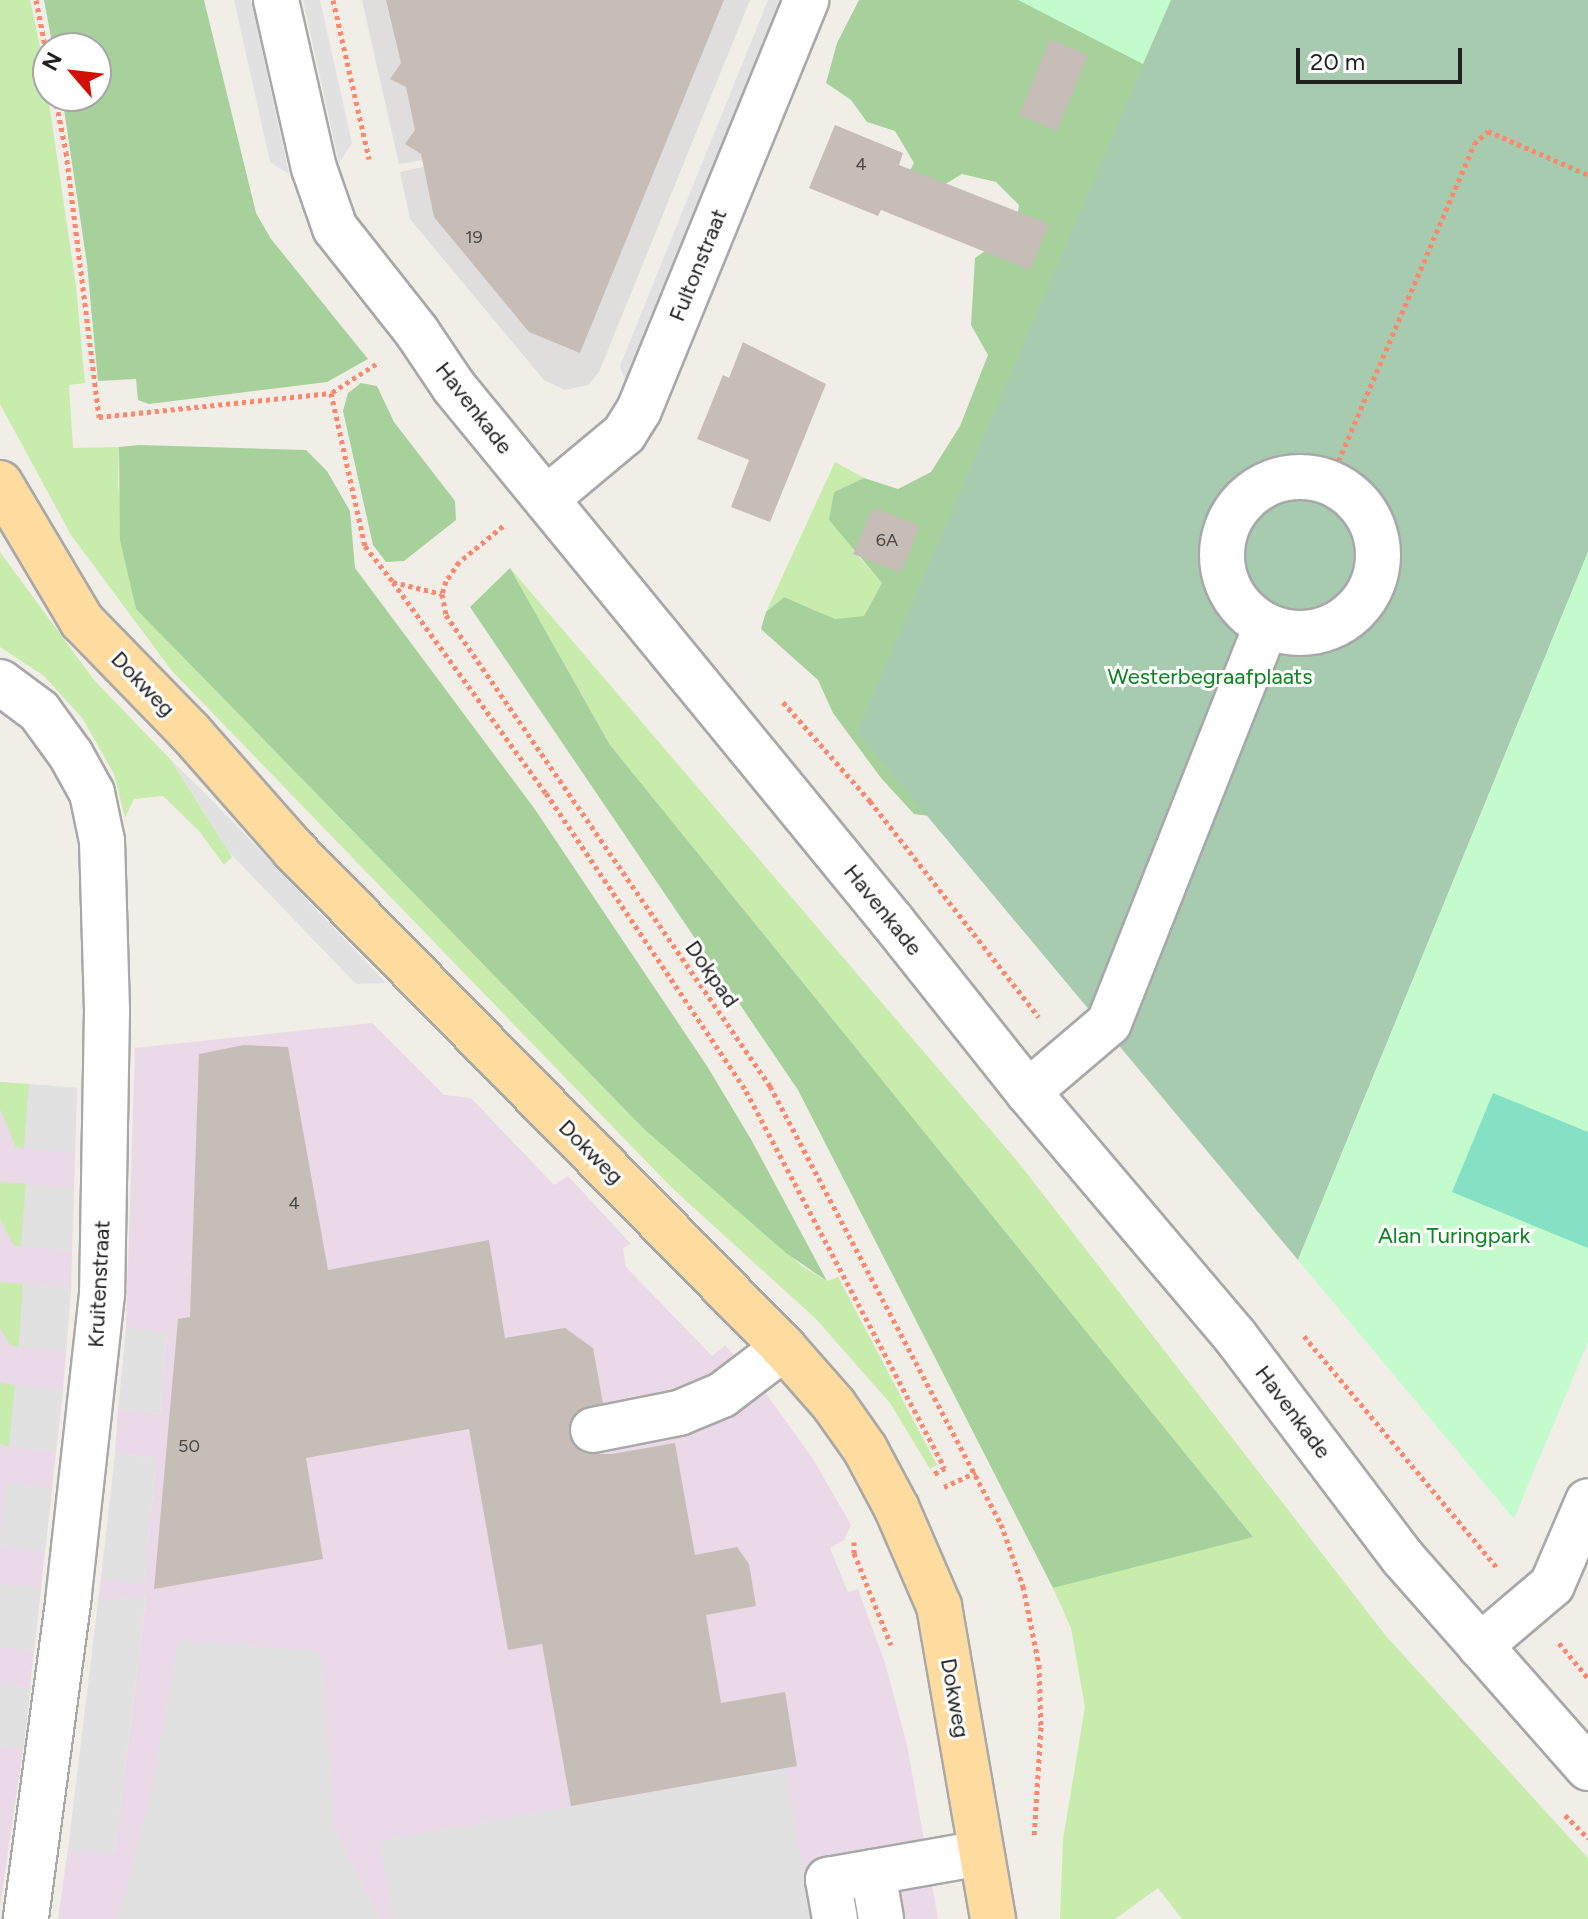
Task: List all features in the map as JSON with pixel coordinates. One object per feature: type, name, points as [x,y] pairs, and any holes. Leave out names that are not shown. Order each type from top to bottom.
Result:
[{"type":"main road","name":"Dokweg","points":[[0,483],[82,621],[190,732],[294,850],[784,1348],[834,1405],[865,1449],[890,1496],[939,1606],[993,1919]]},
{"type":"street","name":"Havenkade","points":[[276,0],[314,168],[335,228],[417,332],[454,387],[1028,1092],[1235,1336],[1403,1558],[1588,1768]]},
{"type":"street","name":"Fultonstraat","points":[[546,499],[624,434],[639,410],[806,0]]},
{"type":"street","points":[[1313,477],[1343,488],[1366,511],[1378,542],[1377,574],[1362,604],[1337,625],[1306,634],[1266,627],[1233,598],[1223,573],[1221,544],[1230,518],[1251,492],[1280,479],[1313,477]]},
{"type":"street","points":[[1028,1092],[1109,1023],[1266,627]]},
{"type":"street","name":"Kruitenstraat","points":[[0,682],[39,711],[71,755],[92,793],[102,841],[107,1011],[102,1294],[69,1595],[26,1919]]},
{"type":"street","points":[[593,1430],[679,1413],[722,1395],[784,1348]]},
{"type":"street","points":[[1480,1646],[1552,1585],[1588,1501]]},
{"type":"street","points":[[835,1919],[828,1880],[981,1853]]},
{"type":"street","points":[[873,1872],[881,1919]]},
{"type":"path","points":[[36,0],[42,32]]},
{"type":"path","points":[[333,0],[369,162]]},
{"type":"path","points":[[58,112],[66,152],[99,417],[331,393],[386,359],[417,332]]},
{"type":"path","points":[[1329,483],[1474,144],[1488,131],[1588,175]]},
{"type":"path","points":[[331,393],[365,546],[546,793],[746,1091],[945,1468],[890,1496]]},
{"type":"path","points":[[393,582],[442,594],[459,562],[504,525]]},
{"type":"path","name":"Dokpad","points":[[442,594],[446,615],[770,1086],[1001,1524],[1023,1586],[1039,1665],[1041,1727],[1034,1853]]},
{"type":"shaded area","points":[[234,0],[251,0],[289,174],[270,162]]},
{"type":"shaded area","points":[[303,0],[320,0],[352,143],[339,163]]},
{"type":"shaded area","points":[[362,0],[750,0],[599,372],[588,385],[565,390],[544,380],[410,219],[400,172],[586,132],[399,164]]},
{"type":"shaded area","points":[[768,0],[783,0],[627,386],[620,366]]},
{"type":"shaded area","points":[[171,760],[386,983],[356,984],[229,852]]},
{"type":"shaded area","points":[[372,1023],[444,1095],[471,1098],[554,1185],[568,1176],[631,1244],[623,1248],[626,1267],[712,1356],[725,1345],[762,1388],[813,1459],[851,1525],[844,1540],[830,1548],[848,1592],[858,1589],[885,1663],[907,1745],[938,1919],[58,1919],[68,1849],[115,1853],[146,1596],[98,1602],[101,1578],[145,1582],[156,1458],[115,1453],[118,1410],[160,1414],[167,1334],[126,1328],[135,1048]]},
{"type":"shaded area","points":[[0,1082],[77,1088],[71,1288],[63,1389],[23,1749],[0,1906]]},
{"type":"shaded area","points":[[29,1084],[77,1088],[74,1152],[24,1148]]},
{"type":"shaded area","points":[[26,1184],[74,1188],[71,1251],[21,1246]]},
{"type":"shaded area","points":[[23,1284],[71,1288],[66,1351],[19,1347]]},
{"type":"shaded area","points":[[126,1328],[167,1333],[160,1414],[118,1410]]},
{"type":"shaded area","points":[[15,1385],[63,1389],[56,1452],[9,1447]]},
{"type":"shaded area","points":[[115,1453],[156,1458],[145,1583],[101,1578]]},
{"type":"shaded area","points":[[5,1483],[52,1488],[45,1551],[0,1546]]},
{"type":"shaded area","points":[[0,1584],[41,1588],[34,1651],[0,1647]]},
{"type":"shaded area","points":[[146,1595],[115,1854],[68,1849],[98,1602]]},
{"type":"shaded area","points":[[179,1639],[320,1652],[335,1829],[380,1919],[118,1919],[150,1797]]},
{"type":"shaded area","points":[[0,1683],[31,1687],[23,1749],[0,1746]]},
{"type":"shaded area","points":[[785,1768],[812,1919],[393,1919],[380,1841]]},
{"type":"green space","points":[[0,0],[30,0],[37,32],[32,32],[32,112],[50,112],[76,286],[85,383],[69,385],[73,448],[119,447],[118,484],[136,609],[645,1130],[802,1266],[827,1281],[838,1277],[937,1465],[930,1469],[890,1403],[816,1319],[671,1187],[172,671],[71,535],[0,404]]},
{"type":"green space","points":[[44,0],[204,0],[256,213],[271,239],[368,359],[327,382],[149,404],[138,400],[136,379],[98,381],[87,264],[64,112],[112,112],[112,32],[50,32]]},
{"type":"green space","points":[[859,0],[1183,0],[974,822],[914,814],[881,778],[833,713],[818,680],[761,629],[766,612],[784,597],[835,619],[864,616],[882,583],[829,520],[834,492],[864,478],[898,489],[931,472],[960,426],[988,355],[971,325],[975,258],[1015,230],[1019,205],[996,182],[962,174],[914,203],[897,194],[914,163],[895,131],[867,122],[851,100],[826,83],[837,43]]},
{"type":"green space","points":[[1018,0],[1171,0],[1143,64]]},
{"type":"green space","name":"Westerbegraafplaats","points":[[1171,0],[1588,0],[1588,552],[1298,1260],[857,732]]},
{"type":"green space","points":[[361,383],[377,386],[394,422],[455,501],[456,520],[404,561],[386,562],[373,545],[343,411],[348,393]]},
{"type":"green space","points":[[119,447],[306,450],[327,471],[350,511],[355,568],[534,808],[707,1066],[752,1141],[827,1281],[786,1253],[645,1130],[136,609],[120,540]]},
{"type":"green space","points":[[835,462],[864,478],[834,492],[856,554],[882,583],[864,617],[835,619],[784,597],[766,612]]},
{"type":"green space","points":[[0,552],[94,680],[171,760],[232,857],[224,865],[199,831],[163,796],[134,799],[125,818],[114,774],[83,719],[44,676],[0,647]]},
{"type":"green space","name":"Alan Turingpark","points":[[1588,552],[1588,1342],[1514,1519],[1298,1260]]},
{"type":"green space","points":[[510,568],[1018,1162],[1386,1636],[1588,1858],[1588,1919],[1182,1919],[1158,1888],[1115,1919],[1060,1919],[1063,1840],[1085,1707],[1071,1628],[1053,1588],[1252,1536],[610,745]]},
{"type":"green space","points":[[510,568],[610,745],[1253,1537],[1053,1588],[798,1090],[470,607]]},
{"type":"green space","points":[[0,1082],[29,1084],[24,1148],[16,1147],[0,1109]]},
{"type":"green space","points":[[1493,1093],[1588,1132],[1588,1248],[1452,1192]]},
{"type":"green space","points":[[0,1182],[26,1184],[21,1246],[14,1246],[0,1219]]},
{"type":"green space","points":[[0,1282],[23,1284],[19,1347],[10,1345],[0,1328]]},
{"type":"green space","points":[[0,1383],[15,1385],[9,1447],[0,1444]]},
{"type":"building","points":[[386,0],[724,0],[580,353],[529,332],[434,217],[421,154],[405,144],[415,130],[406,87],[390,79],[401,63]]},
{"type":"building","points":[[1050,39],[1088,55],[1057,131],[1019,115]]},
{"type":"building","points":[[835,125],[903,153],[899,165],[1049,224],[1030,270],[881,210],[878,216],[809,188]]},
{"type":"building","points":[[743,342],[826,384],[770,522],[731,507],[749,460],[697,439],[723,375],[729,378]]},
{"type":"building","points":[[873,507],[920,526],[901,573],[853,554]]},
{"type":"building","points":[[244,1045],[288,1047],[328,1270],[489,1240],[505,1338],[565,1328],[593,1348],[603,1403],[577,1411],[570,1421],[569,1436],[575,1447],[586,1454],[612,1454],[675,1443],[695,1555],[737,1547],[749,1564],[756,1606],[706,1615],[721,1703],[785,1692],[797,1766],[571,1806],[542,1644],[508,1650],[469,1429],[306,1458],[323,1559],[154,1589],[178,1319],[190,1317],[199,1054]]}]
